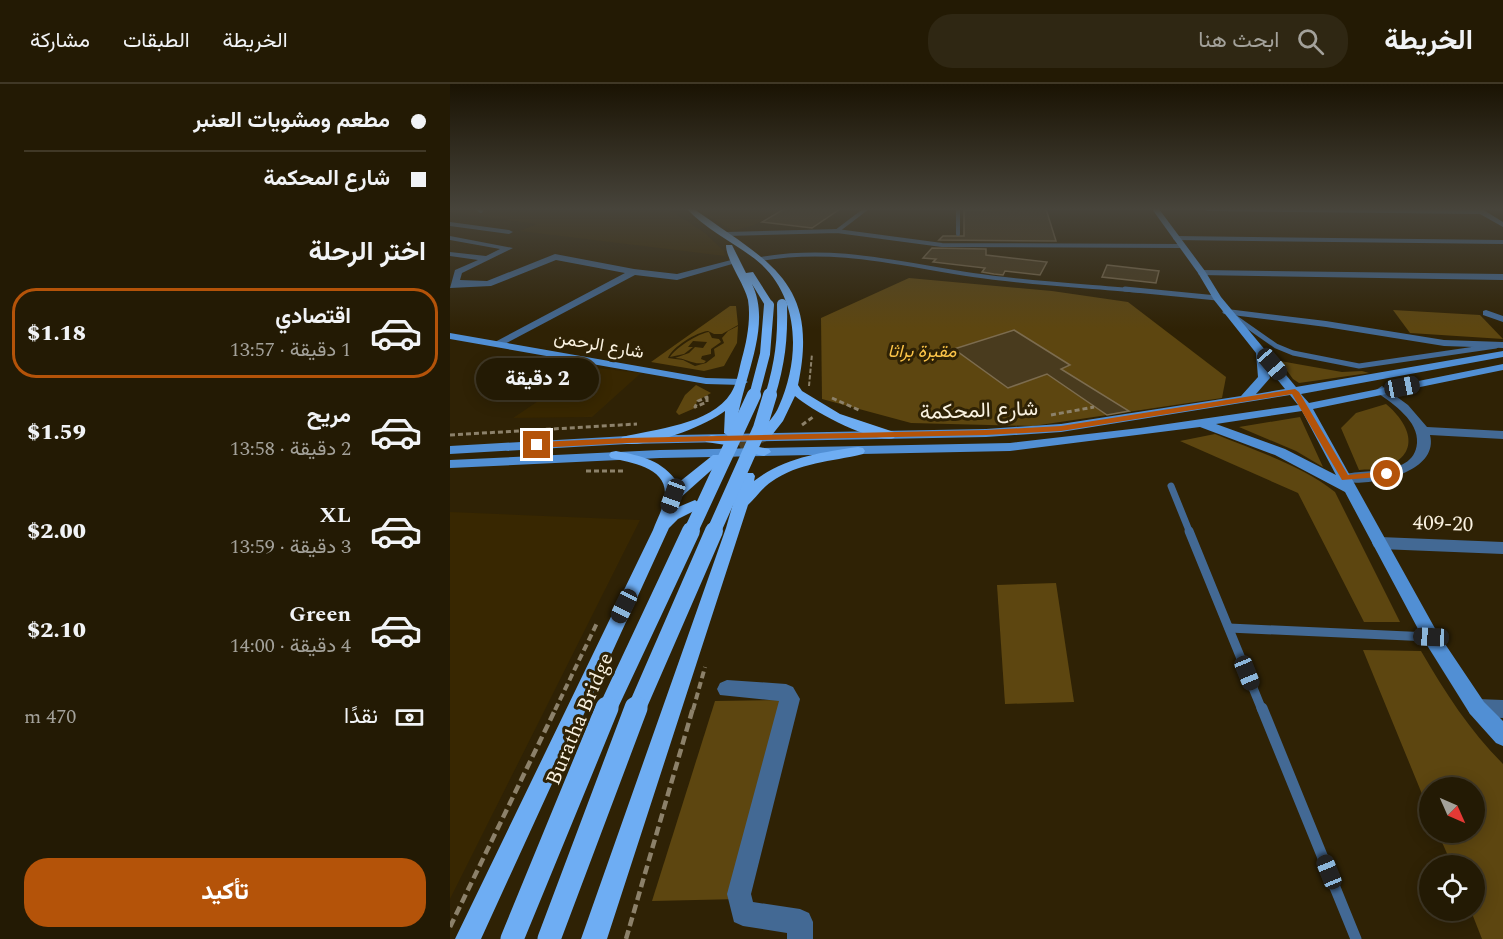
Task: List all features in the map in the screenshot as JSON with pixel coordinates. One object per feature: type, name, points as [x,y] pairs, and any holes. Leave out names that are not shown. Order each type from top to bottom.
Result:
[{"type":"main road","points":[[732,249],[776,304]]},
{"type":"main road","points":[[468,939],[587,682],[661,530],[673,496],[720,446],[729,425],[751,346],[754,306],[733,249]]},
{"type":"main road","points":[[1184,249],[1227,312],[1306,407],[1431,637],[1477,708],[1503,736]]},
{"type":"main road","points":[[549,939],[643,691],[760,428],[780,367],[783,342],[776,304],[764,273],[749,254],[735,252]]},
{"type":"main road","points":[[735,252],[761,259],[779,278],[796,310],[798,333],[793,383],[780,419],[763,444]]},
{"type":"main road","name":"Buratha Bridge","points":[[512,939],[615,690],[752,402],[763,369],[776,304]]},
{"type":"main road","name":"شارع الرحمن","points":[[450,336],[740,387]]},
{"type":"main road","name":"شارع المحكمة","points":[[720,446],[781,437],[986,433],[1061,428],[1295,392],[1502,348]]},
{"type":"main road","points":[[1245,399],[1264,378],[1260,351]]},
{"type":"main road","name":"شارع المحكمة","points":[[450,464],[624,455],[763,444],[858,451],[1010,447],[1200,424],[1306,407],[1503,367]]},
{"type":"main road","points":[[740,387],[743,398],[749,403],[759,405],[781,398],[793,383]]},
{"type":"main road","points":[[793,383],[797,393],[811,403],[860,427],[889,435]]},
{"type":"main road","points":[[624,455],[662,434],[693,423],[719,410],[740,387]]},
{"type":"main road","points":[[1200,424],[1238,434],[1276,449],[1348,484]]},
{"type":"main road","points":[[763,444],[781,437]]},
{"type":"main road","name":"شارع المحكمة","points":[[450,450],[624,455]]},
{"type":"main road","points":[[736,515],[750,493],[775,473],[807,461],[858,451]]},
{"type":"main road","points":[[624,455],[656,467],[671,483],[673,496]]},
{"type":"main road","points":[[594,939],[748,476]]},
{"type":"main road","points":[[661,530],[673,515],[695,505]]},
{"type":"street","points":[[507,249],[454,271],[452,284],[490,283],[555,257],[633,272],[677,277],[735,252]]},
{"type":"street","points":[[450,254],[486,258]]},
{"type":"street","points":[[499,344],[633,272]]},
{"type":"street","points":[[1202,273],[1503,277]]},
{"type":"street","points":[[1227,312],[1326,324],[1444,343],[1502,348]]},
{"type":"street","points":[[1486,313],[1503,320]]},
{"type":"street","points":[[1348,484],[1400,471],[1416,460],[1424,446],[1423,431],[1414,417],[1382,390]]},
{"type":"street","points":[[1423,431],[1503,435]]},
{"type":"street","name":"409-20","points":[[1380,543],[1503,548]]},
{"type":"street","points":[[727,689],[786,693],[790,699],[739,894],[743,913],[800,922],[800,939]]},
{"type":"street","points":[[1477,708],[1503,709]]},
{"type":"lane","points":[[761,259],[795,253],[853,256],[894,260],[974,275],[1217,298]]},
{"type":"lane","points":[[1227,312],[1276,346],[1293,353],[1359,366],[1502,348]]},
{"type":"lane","points":[[1171,486],[1356,939]]},
{"type":"lane","points":[[1229,628],[1431,637]]},
{"type":"path","points":[[811,390],[809,388],[812,348]]},
{"type":"path","points":[[830,398],[867,414]]},
{"type":"path","points":[[1050,415],[1094,407]]},
{"type":"path","points":[[800,430],[802,424],[821,412]]},
{"type":"path","points":[[794,423],[802,424]]},
{"type":"path","points":[[450,435],[645,424]]},
{"type":"path","points":[[575,471],[624,455]]},
{"type":"path","points":[[450,927],[602,614]]},
{"type":"path","points":[[626,939],[707,662]]},
{"type":"shaded area","points":[[667,249],[722,249],[725,256]]},
{"type":"shaded area","points":[[589,367],[641,373],[592,417],[513,418]]},
{"type":"shaded area","points":[[450,512],[640,520],[450,899]]},
{"type":"green space","name":"مقبرة براثا","points":[[909,278],[1052,291],[1128,302],[1226,377],[1222,398],[1033,426],[911,423],[822,399],[821,318]]},
{"type":"green space","points":[[730,306],[736,306],[738,325],[722,334],[708,331],[698,334],[680,345],[668,358],[683,360],[695,366],[706,363],[715,356],[714,349],[724,343],[722,338],[728,331],[738,326],[737,343],[724,366],[704,371],[651,362]]},
{"type":"green space","points":[[1393,310],[1480,315],[1503,339],[1410,333]]},
{"type":"green space","points":[[709,332],[712,338],[719,339],[721,342],[711,349],[711,354],[702,356],[701,359],[706,361],[704,363],[675,358],[689,353],[695,347],[703,348],[707,342],[693,341],[688,347],[693,347],[684,354],[670,357],[677,349],[699,335]]},
{"type":"green space","points":[[1280,361],[1342,372],[1369,373],[1299,383],[1293,379]]},
{"type":"green space","points":[[696,385],[711,393],[697,401],[695,408],[679,415],[676,412],[685,395]]},
{"type":"green space","points":[[1386,404],[1402,421],[1408,439],[1408,448],[1395,462],[1383,468],[1359,470],[1341,428],[1356,413]]},
{"type":"green space","points":[[1300,417],[1323,467],[1296,451],[1239,427]]},
{"type":"green space","points":[[1215,434],[1293,466],[1335,492],[1400,622],[1364,622],[1298,493],[1180,441]]},
{"type":"green space","points":[[1056,583],[1074,702],[1005,704],[997,585]]},
{"type":"green space","points":[[1363,650],[1421,651],[1458,710],[1503,764],[1503,939],[1482,939],[1475,921],[1485,921],[1485,855],[1448,855],[1442,843],[1485,843],[1485,777],[1419,777],[1419,787]]},
{"type":"green space","points":[[785,700],[740,899],[652,901],[715,701]]},
{"type":"building","points":[[931,249],[986,249],[986,255],[1047,262],[1040,275],[1005,271],[1003,275],[982,272],[985,268],[933,262],[936,259],[923,258]]},
{"type":"building","points":[[1107,265],[1159,271],[1156,283],[1102,277]]},
{"type":"building","points":[[1014,330],[1070,365],[1061,369],[1129,411],[1107,415],[1047,374],[1008,388],[954,349]]},
{"type":"tunnel","points":[[721,456],[763,435]]},
{"type":"route","points":[[537,445],[627,440],[986,433],[1061,428],[1295,392],[1306,407],[1345,478],[1375,477],[1387,474]]}]
